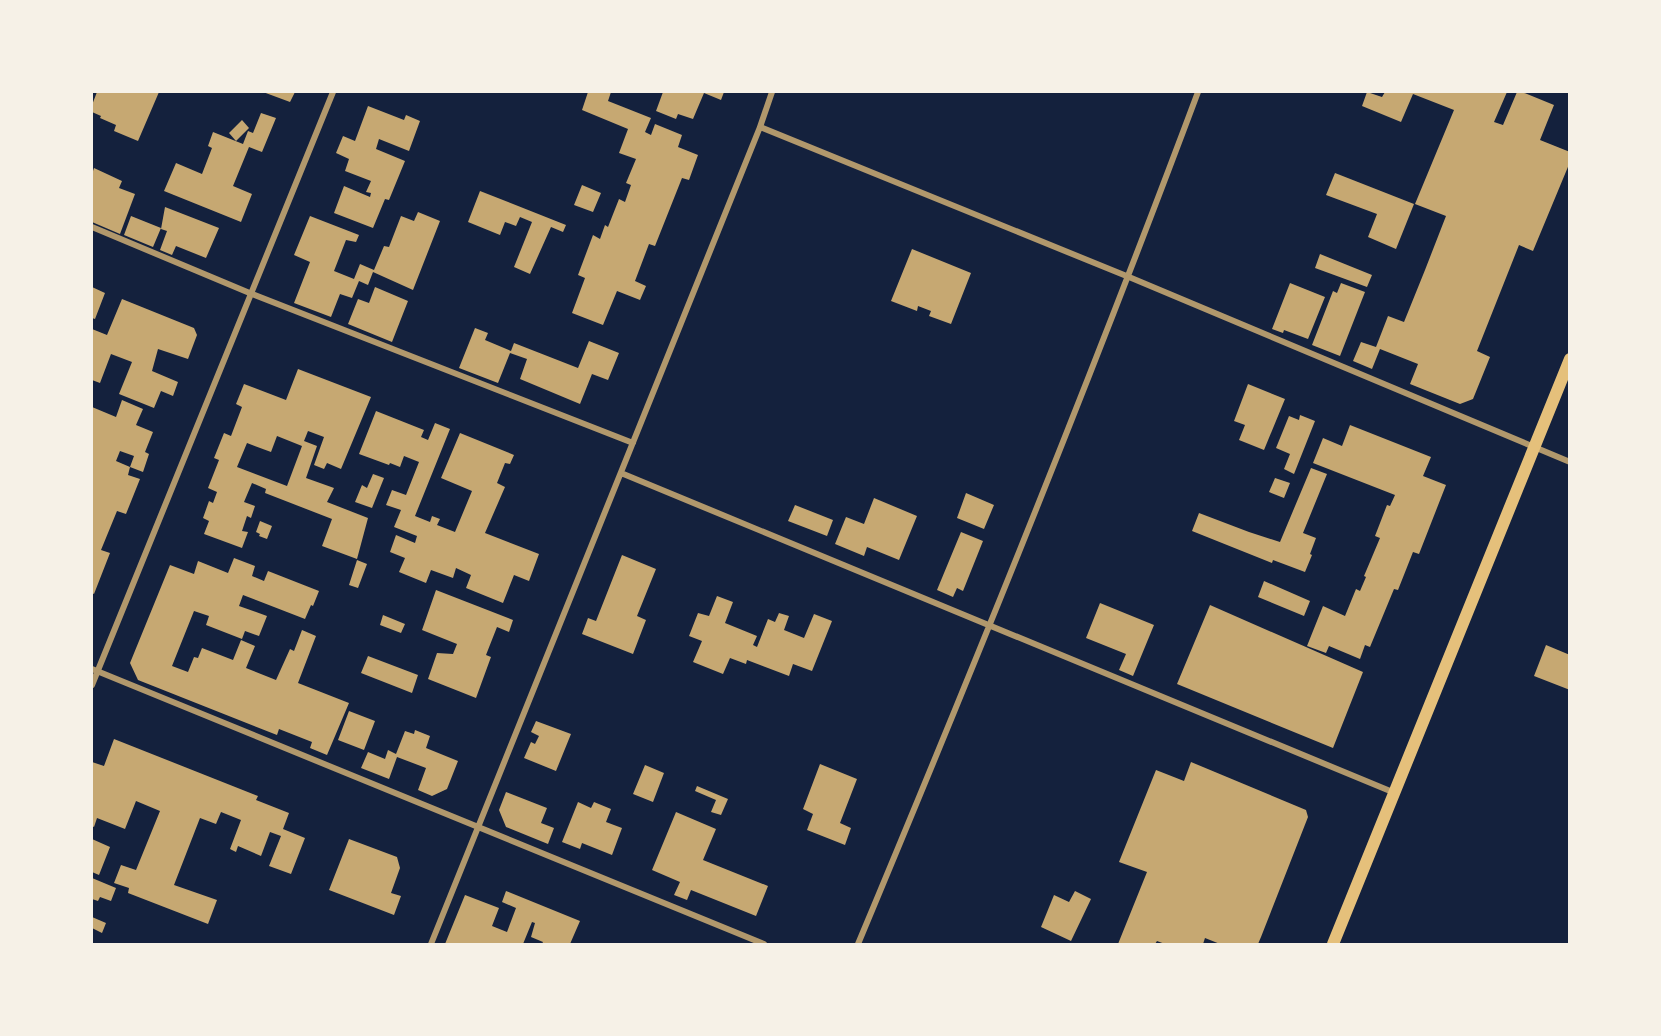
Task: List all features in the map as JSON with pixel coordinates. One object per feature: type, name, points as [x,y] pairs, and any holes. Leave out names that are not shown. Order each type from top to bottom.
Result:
[{"type":"main road","points":[[1333,945],[1569,359]]},
{"type":"street","points":[[92,685],[94,670],[252,294],[333,92]]},
{"type":"street","points":[[431,945],[760,127],[772,92]]},
{"type":"street","points":[[858,945],[991,626],[1129,277],[1198,92]]},
{"type":"street","points":[[760,127],[1129,277],[1569,462]]},
{"type":"street","points":[[92,228],[252,294],[633,443]]},
{"type":"street","points":[[621,473],[1395,793]]},
{"type":"street","points":[[94,670],[764,945]]},
{"type":"building","points":[[97,92],[159,92],[138,141],[114,131],[116,125],[92,112]]},
{"type":"building","points":[[263,92],[295,92],[290,102]]},
{"type":"building","points":[[588,92],[611,92],[608,101],[651,118],[645,132],[651,135],[655,124],[682,135],[678,147],[698,155],[689,180],[682,178],[655,246],[649,244],[635,281],[646,286],[640,300],[617,291],[603,325],[572,313],[585,278],[578,275],[593,235],[600,239],[605,225],[608,227],[619,199],[625,202],[631,185],[626,183],[636,159],[619,153],[628,129],[582,110]]},
{"type":"building","points":[[663,92],[724,92],[721,100],[704,93],[693,119],[678,114],[676,119],[656,111]]},
{"type":"building","points":[[1367,92],[1382,97],[1385,92],[1507,92],[1494,122],[1503,125],[1517,92],[1522,92],[1554,105],[1540,140],[1570,152],[1570,162],[1533,251],[1519,245],[1477,351],[1490,357],[1473,399],[1460,404],[1410,384],[1418,364],[1380,349],[1372,369],[1353,361],[1361,342],[1376,347],[1388,316],[1404,322],[1425,270],[1446,216],[1415,204],[1454,110],[1413,94],[1401,122],[1362,106]]},
{"type":"building","points":[[368,106],[404,120],[406,115],[420,121],[409,151],[379,139],[376,149],[405,161],[389,200],[385,199],[373,228],[334,213],[344,186],[370,197],[371,193],[366,192],[371,181],[345,171],[349,159],[336,153],[343,136],[355,141]]},
{"type":"building","points":[[261,113],[276,118],[262,152],[249,147],[233,186],[252,194],[241,222],[164,191],[176,163],[202,174],[212,148],[208,146],[213,132],[243,144],[248,131],[253,133]]},
{"type":"building","points":[[242,120],[249,128],[236,141],[229,133]]},
{"type":"building","points":[[94,168],[122,181],[119,188],[135,194],[120,234],[92,222]]},
{"type":"building","points":[[1335,173],[1414,204],[1396,249],[1368,237],[1377,214],[1326,195]]},
{"type":"building","points":[[582,185],[601,193],[593,212],[574,205]]},
{"type":"building","points":[[480,191],[566,225],[563,232],[551,227],[530,274],[514,267],[532,222],[520,217],[516,226],[505,222],[500,235],[468,222]]},
{"type":"building","points":[[165,207],[219,228],[206,258],[176,246],[172,255],[160,250],[167,231],[161,229]]},
{"type":"building","points":[[418,212],[440,221],[413,290],[373,272],[368,285],[359,281],[352,298],[340,294],[331,317],[294,303],[310,262],[294,255],[310,216],[359,235],[356,242],[346,240],[334,271],[354,279],[360,264],[374,270],[384,246],[389,247],[401,216],[414,221]]},
{"type":"building","points":[[131,216],[161,228],[153,247],[124,235]]},
{"type":"building","points":[[912,249],[971,273],[951,324],[929,316],[931,311],[918,306],[917,311],[891,301]]},
{"type":"building","points":[[1320,254],[1372,275],[1367,287],[1315,268]]},
{"type":"building","points":[[1290,283],[1325,297],[1308,339],[1284,330],[1283,333],[1272,329]]},
{"type":"building","points":[[1341,283],[1365,292],[1340,356],[1312,345],[1333,291],[1337,293]]},
{"type":"building","points":[[92,287],[105,293],[95,319],[92,318]]},
{"type":"building","points":[[375,287],[408,301],[392,342],[348,324],[358,299],[369,303]]},
{"type":"building","points":[[122,299],[194,328],[197,335],[188,359],[158,349],[152,371],[178,382],[173,396],[161,391],[154,408],[119,394],[132,362],[111,354],[100,383],[92,380],[92,329],[107,335]]},
{"type":"building","points":[[475,328],[488,333],[485,340],[511,351],[514,343],[578,368],[589,341],[619,353],[608,380],[592,374],[580,404],[520,379],[527,359],[510,353],[498,383],[459,368]]},
{"type":"building","points":[[298,369],[371,397],[341,469],[327,463],[324,469],[314,465],[324,437],[308,431],[304,441],[317,446],[306,478],[334,488],[327,502],[368,518],[357,559],[322,546],[332,519],[265,493],[266,489],[252,483],[244,502],[255,506],[251,518],[247,516],[242,531],[248,532],[242,548],[204,534],[209,521],[203,518],[209,501],[213,503],[217,492],[208,488],[219,460],[214,458],[224,433],[231,436],[242,407],[236,404],[244,384],[286,400]],"holes":[[[277,436],[302,446],[287,486],[237,467],[247,443],[271,452]]]},
{"type":"building","points":[[1248,384],[1285,399],[1264,450],[1239,440],[1245,425],[1234,421]]},
{"type":"building","points":[[122,400],[143,409],[136,425],[153,432],[145,452],[149,454],[143,472],[130,467],[128,475],[140,479],[126,514],[117,511],[101,550],[110,553],[94,594],[92,593],[92,407],[116,417]],"holes":[[[120,451],[134,456],[130,467],[116,461]]]},
{"type":"building","points":[[376,411],[424,430],[421,437],[428,440],[435,423],[450,429],[415,516],[430,522],[432,516],[440,519],[437,525],[455,532],[472,491],[441,478],[460,433],[514,455],[510,464],[505,463],[497,483],[505,487],[485,533],[539,554],[529,581],[514,575],[503,603],[466,588],[471,575],[456,568],[453,578],[431,570],[426,583],[399,572],[405,558],[390,552],[396,535],[415,543],[417,536],[394,527],[401,510],[386,505],[392,490],[406,495],[419,462],[404,456],[400,467],[359,454]]},
{"type":"building","points":[[1300,415],[1315,421],[1294,474],[1284,469],[1290,454],[1276,448],[1289,416],[1299,420]]},
{"type":"building","points":[[1350,425],[1431,457],[1423,476],[1446,485],[1419,554],[1413,552],[1398,590],[1394,589],[1370,647],[1365,645],[1360,659],[1329,646],[1326,653],[1307,646],[1323,606],[1345,616],[1356,589],[1360,591],[1380,538],[1375,536],[1387,505],[1390,506],[1395,495],[1313,463],[1323,438],[1342,446]]},
{"type":"building","points":[[1311,468],[1327,474],[1303,533],[1316,538],[1305,572],[1273,560],[1272,563],[1192,531],[1199,513],[1280,542]]},
{"type":"building","points":[[373,474],[384,478],[372,508],[355,502],[362,485],[367,488]]},
{"type":"building","points":[[1275,478],[1290,483],[1284,498],[1269,492]]},
{"type":"building","points":[[966,493],[994,505],[984,529],[957,518]]},
{"type":"building","points":[[874,498],[917,516],[899,560],[867,547],[864,556],[835,544],[846,517],[864,524]]},
{"type":"building","points":[[795,505],[833,520],[827,536],[788,521]]},
{"type":"building","points":[[260,521],[272,526],[267,539],[256,532]]},
{"type":"building","points":[[961,532],[983,541],[963,591],[957,588],[953,597],[937,590]]},
{"type":"building","points":[[622,555],[656,569],[637,616],[646,620],[633,654],[582,634],[588,618],[596,621]]},
{"type":"building","points":[[234,558],[255,566],[252,576],[264,581],[268,571],[319,591],[313,606],[311,605],[305,619],[243,595],[239,606],[267,616],[259,636],[245,631],[242,639],[206,625],[209,616],[194,611],[172,666],[188,672],[194,657],[198,658],[202,648],[233,660],[241,640],[255,646],[246,668],[276,680],[290,649],[294,651],[302,630],[316,636],[298,683],[349,703],[327,755],[310,748],[312,742],[279,729],[277,735],[138,680],[130,663],[170,565],[194,574],[198,561],[228,573]]},
{"type":"building","points":[[357,560],[367,564],[358,588],[349,585]]},
{"type":"building","points":[[1264,581],[1310,601],[1304,616],[1258,597]]},
{"type":"building","points":[[436,590],[513,620],[509,632],[497,627],[486,655],[491,657],[476,698],[428,679],[437,653],[453,654],[457,644],[422,630]]},
{"type":"building","points":[[717,596],[733,602],[725,623],[757,636],[753,645],[757,647],[768,619],[775,622],[779,613],[789,616],[784,630],[804,638],[814,614],[832,621],[812,671],[793,664],[789,676],[747,660],[746,664],[730,658],[723,674],[693,662],[702,641],[689,636],[698,613],[709,616]]},
{"type":"building","points":[[1100,603],[1154,625],[1133,676],[1119,670],[1126,654],[1086,638]]},
{"type":"building","points":[[1210,605],[1363,672],[1333,748],[1177,684]]},
{"type":"building","points":[[383,615],[405,624],[401,633],[380,625]]},
{"type":"building","points":[[1546,645],[1570,655],[1570,690],[1534,676]]},
{"type":"building","points":[[368,656],[418,675],[412,693],[361,673]]},
{"type":"building","points":[[349,711],[375,721],[364,750],[338,740]]},
{"type":"building","points":[[536,721],[571,734],[556,771],[524,758],[531,742],[535,744],[539,736],[531,732]]},
{"type":"building","points":[[415,730],[430,736],[426,748],[458,761],[447,789],[432,796],[418,790],[426,768],[397,757],[389,779],[361,768],[368,752],[385,759],[388,750],[396,754],[405,731],[414,734]]},
{"type":"building","points":[[114,739],[258,796],[256,800],[289,813],[283,829],[305,838],[291,874],[269,866],[281,836],[270,832],[261,856],[238,846],[236,852],[230,849],[241,820],[221,812],[216,824],[200,818],[174,885],[217,900],[208,924],[128,893],[129,888],[114,883],[121,865],[136,870],[160,811],[136,801],[125,829],[97,818],[94,827],[92,826],[92,762],[104,766]]},
{"type":"building","points":[[1191,762],[1306,810],[1308,817],[1261,937],[1258,944],[1220,944],[1205,938],[1203,944],[1165,944],[1157,941],[1155,944],[1118,944],[1147,872],[1119,862],[1156,770],[1184,781]]},
{"type":"building","points":[[820,764],[857,779],[840,823],[851,828],[845,845],[807,830],[813,814],[803,809]]},
{"type":"building","points":[[645,765],[664,773],[653,802],[633,794]]},
{"type":"building","points":[[697,786],[728,799],[721,815],[711,812],[716,800],[695,791]]},
{"type":"building","points":[[506,792],[547,808],[541,823],[554,828],[548,844],[506,827],[499,810]]},
{"type":"building","points":[[578,802],[591,808],[594,802],[611,809],[606,822],[622,828],[612,855],[582,843],[580,849],[562,842]]},
{"type":"building","points":[[676,812],[716,829],[703,860],[768,886],[756,916],[691,890],[687,900],[674,895],[680,882],[652,870]]},
{"type":"building","points":[[92,839],[110,847],[99,875],[92,872]]},
{"type":"building","points":[[349,839],[397,857],[400,868],[391,893],[401,896],[394,915],[329,890]]},
{"type":"building","points":[[92,878],[116,888],[111,901],[100,897],[98,901],[92,899]]},
{"type":"building","points":[[506,891],[580,921],[570,944],[542,944],[543,942],[531,937],[535,923],[532,922],[523,944],[445,944],[465,895],[499,908],[492,926],[507,932],[516,908],[502,902]]},
{"type":"building","points":[[1075,891],[1091,899],[1071,941],[1041,927],[1054,895],[1069,902]]},
{"type":"building","points":[[92,917],[106,923],[102,933],[92,928]]}]
